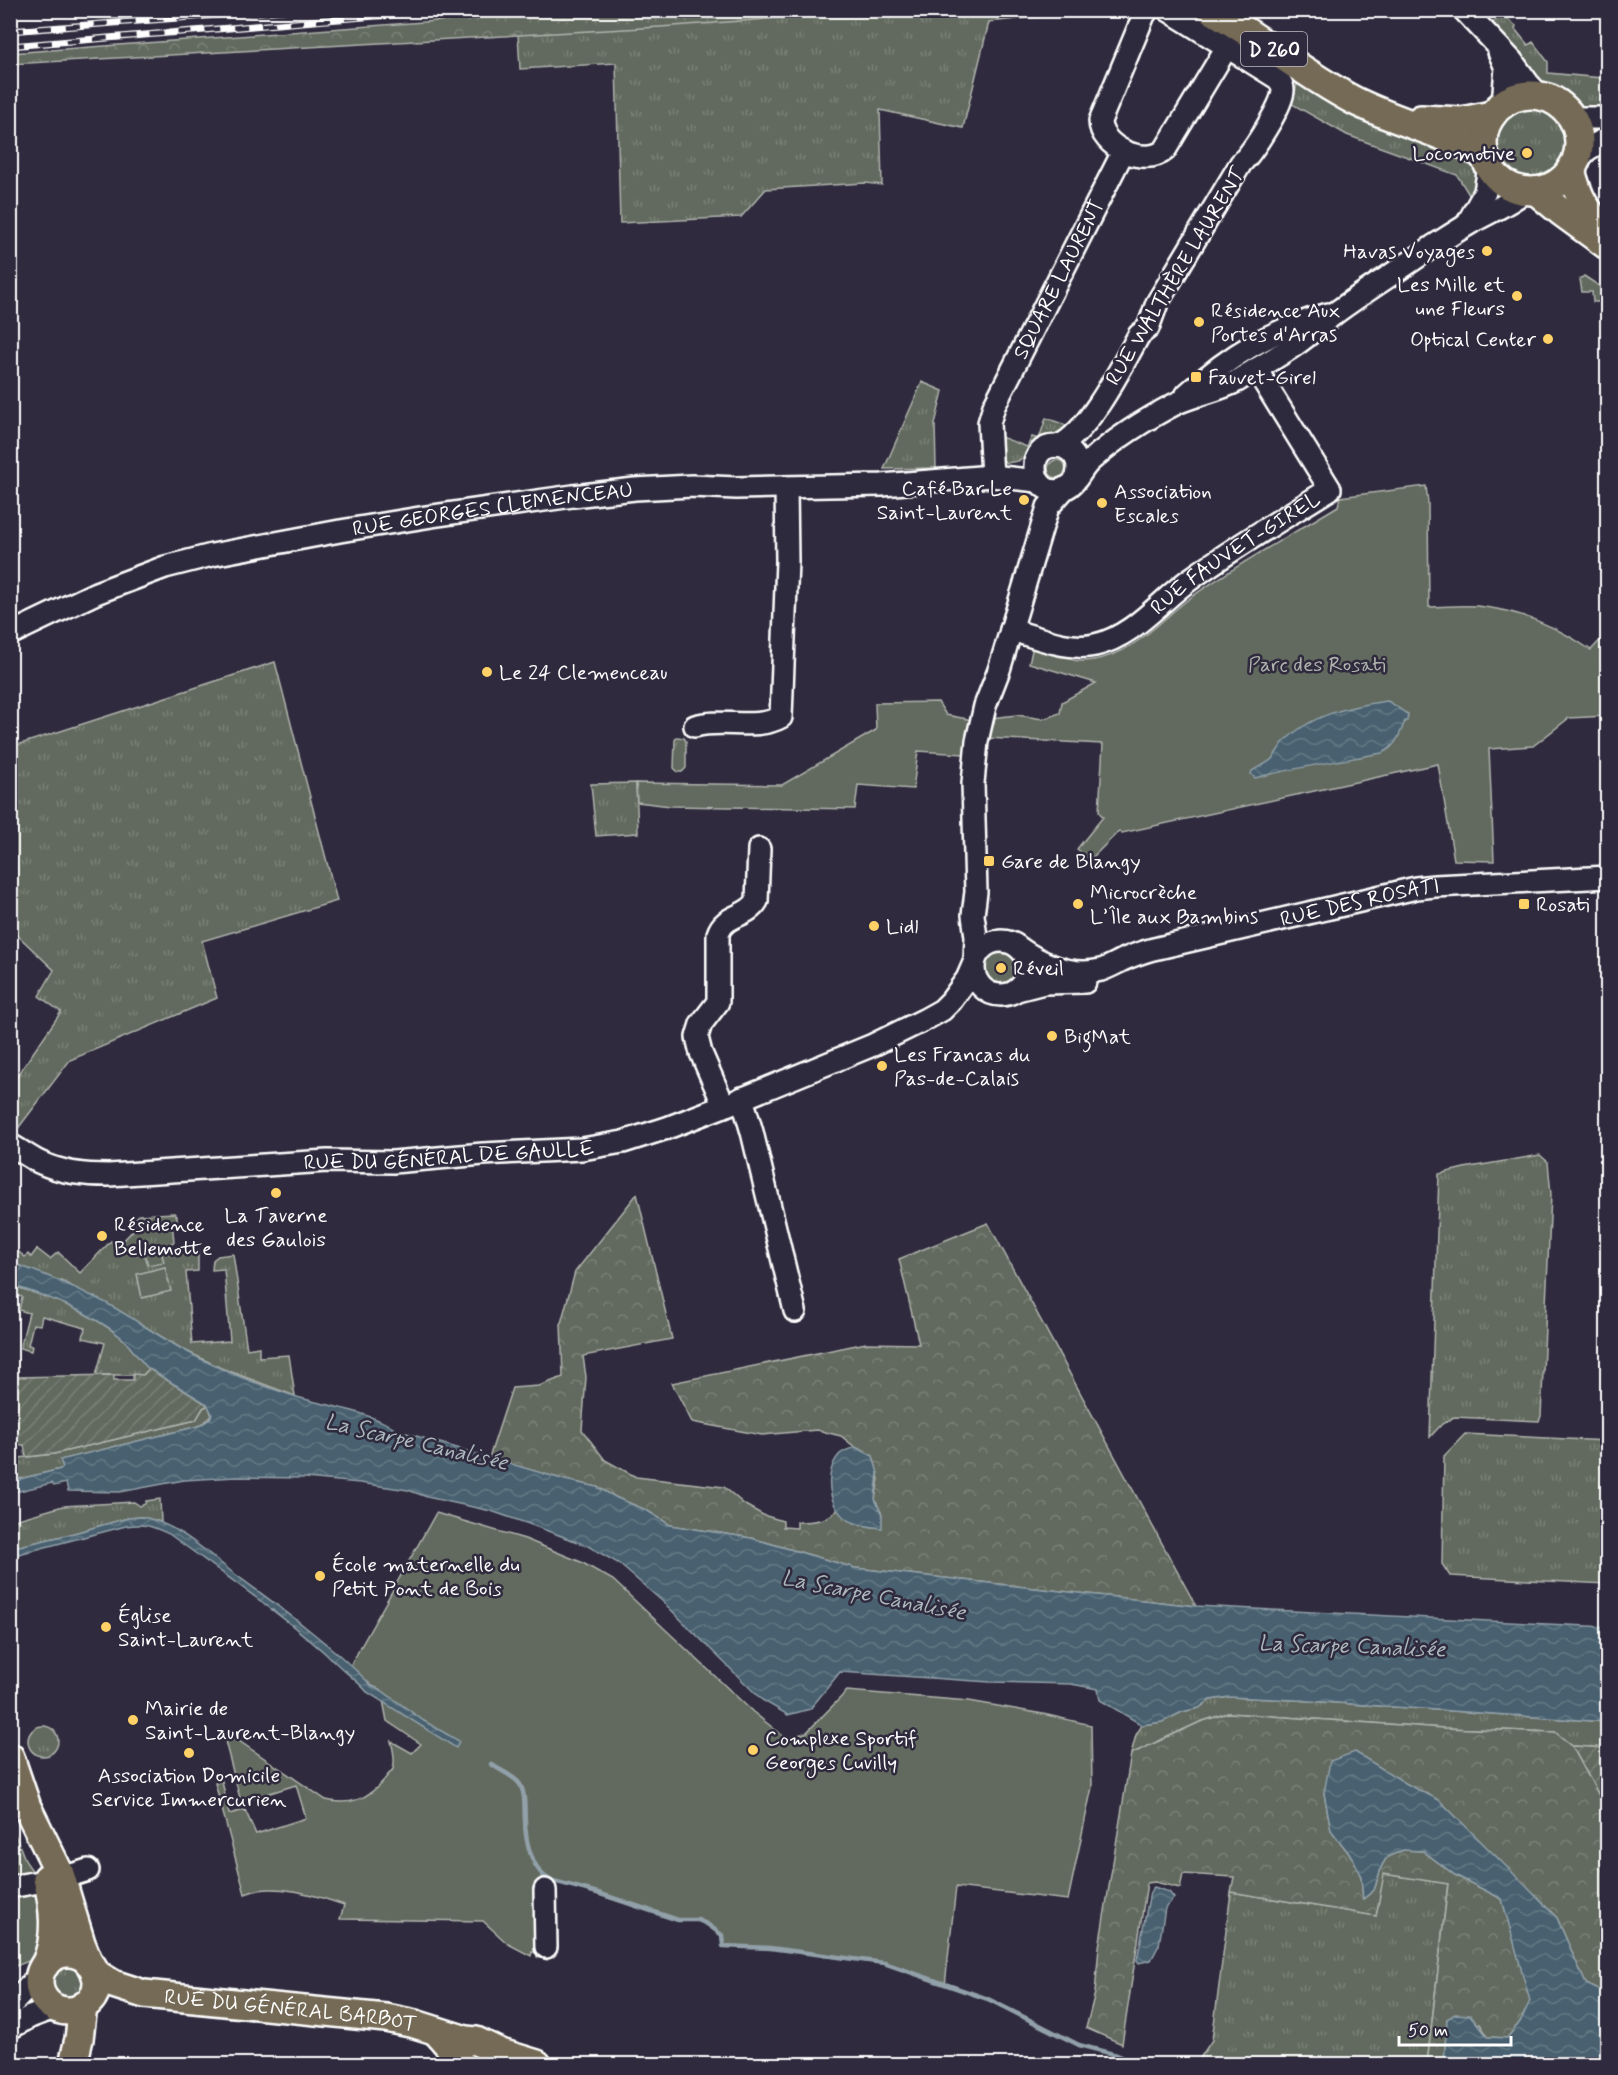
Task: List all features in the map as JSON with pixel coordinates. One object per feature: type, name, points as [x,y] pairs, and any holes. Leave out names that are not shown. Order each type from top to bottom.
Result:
[{"type":"main road","name":"D 260","points":[[1212,10],[1344,94],[1393,117],[1453,139],[1487,161]]},
{"type":"main road","points":[[1608,232],[1582,203],[1576,191],[1573,166],[1579,143],[1572,118],[1558,104],[1540,96],[1520,96],[1498,109],[1484,136],[1487,161],[1505,183],[1531,191],[1608,246]]},
{"type":"main road","name":"D 260","points":[[1393,117],[1462,121],[1498,109]]},
{"type":"main road","points":[[1531,191],[1554,185],[1573,166]]},
{"type":"main road","points":[[10,1757],[54,1879],[92,1968],[95,1992],[71,2007],[48,2003],[41,1994],[39,1983],[51,1947],[53,1925],[51,1895],[54,1879],[10,1788]]},
{"type":"main road","points":[[42,1970],[53,1957],[67,1953],[78,1955],[92,1968]]},
{"type":"main road","name":"RUE DU GÉNÉRAL BARBOT","points":[[92,1968],[113,1984],[144,1994],[386,2018],[436,2031],[470,2055]]},
{"type":"main road","name":"RUE DU GÉNÉRAL BARBOT","points":[[71,2007],[144,1994]]},
{"type":"main road","points":[[71,2007],[74,2060]]},
{"type":"main road","points":[[470,2055],[491,2061],[530,2062]]},
{"type":"street","points":[[1148,10],[1100,121],[1102,132],[1123,152],[1132,155],[1155,156],[1166,150],[1227,47],[1168,10]]},
{"type":"street","points":[[1464,10],[1512,61],[1540,96]]},
{"type":"street","points":[[1494,44],[1506,68],[1498,109]]},
{"type":"street","name":"RUE WALTHÈRE LAURENT","points":[[1061,446],[1087,420],[1139,335],[1148,328],[1157,303],[1241,163],[1249,156],[1281,98],[1283,87],[1280,81],[1227,47]]},
{"type":"street","points":[[1572,118],[1608,118]]},
{"type":"street","points":[[1573,166],[1587,150],[1608,137]]},
{"type":"street","name":"SQUARE LAURENT","points":[[992,476],[989,423],[994,406],[1123,152]]},
{"type":"street","points":[[1467,225],[1485,192],[1487,161]]},
{"type":"street","points":[[1177,403],[1226,386],[1256,369],[1296,345],[1337,312],[1467,225],[1531,191]]},
{"type":"street","points":[[976,892],[991,925],[1026,958],[1028,971],[1023,984],[1008,993],[986,991],[974,975],[976,892],[974,771],[978,734],[985,706],[999,670],[1048,507],[1086,464],[1124,434],[1177,403],[1228,360],[1263,338],[1290,326],[1337,312]]},
{"type":"street","name":"RUE FAUVET-GIREL","points":[[1011,630],[1071,645],[1085,646],[1105,642],[1139,622],[1201,571],[1330,489],[1256,369]]},
{"type":"street","points":[[1048,507],[1034,467],[1038,457],[1045,449],[1085,446],[1124,434]]},
{"type":"street","points":[[992,476],[1040,482],[1056,490],[1071,482],[1079,466],[1076,457],[1061,446]]},
{"type":"street","points":[[992,476],[1038,457]]},
{"type":"street","name":"RUE GEORGES CLEMENCEAU","points":[[10,633],[102,591],[165,567],[356,528],[622,490],[692,486],[882,485],[992,476]]},
{"type":"street","points":[[695,726],[714,723],[771,722],[781,717],[787,561],[786,487]]},
{"type":"street","points":[[759,849],[758,901],[749,911],[729,919],[720,928],[718,934],[718,1002],[701,1024],[697,1036],[701,1053],[752,1132],[795,1311]]},
{"type":"street","name":"RUE DES ROSATI","points":[[1014,945],[1051,966],[1075,971],[1102,970],[1136,954],[1158,948],[1416,888],[1608,877]]},
{"type":"street","name":"RUE DES ROSATI","points":[[1008,993],[1044,983],[1110,979],[1160,961],[1420,901],[1608,891]]},
{"type":"street","points":[[975,961],[982,948],[989,944],[1002,941],[1014,945]]},
{"type":"street","name":"RUE DU GÉNÉRAL DE GAULLE","points":[[10,1145],[52,1167],[90,1175],[327,1161],[393,1162],[597,1147],[651,1134],[873,1045],[924,1020],[947,1005],[962,988],[975,961]]},
{"type":"street","name":"RUE DU GÉNÉRAL DE GAULLE","points":[[873,1045],[900,1038],[936,1024],[971,1001],[1008,993]]},
{"type":"street","points":[[10,1887],[88,1870]]},
{"type":"street","points":[[545,1890],[546,1947]]},
{"type":"street","points":[[10,2006],[42,1970]]},
{"type":"street","points":[[10,2028],[30,2017],[71,2007]]},
{"type":"green space","points":[[572,11],[873,11],[660,27],[11,64],[11,53]]},
{"type":"green space","points":[[873,11],[1058,11],[1056,15],[989,22],[963,128],[880,110],[882,185],[865,183],[766,189],[741,217],[620,223],[616,63],[520,69],[518,34]]},
{"type":"green space","points":[[1499,16],[1505,17],[1516,26],[1515,29],[1528,45],[1533,42],[1548,62],[1548,73],[1602,78],[1602,82],[1607,82],[1607,111],[1583,113],[1560,92],[1537,84],[1527,63],[1493,23]]},
{"type":"green space","points":[[1308,82],[1468,155],[1479,180],[1471,198],[1457,175],[1347,135],[1292,104],[1297,84]]},
{"type":"green space","points":[[1531,110],[1550,116],[1560,126],[1566,145],[1560,164],[1550,174],[1531,180],[1512,174],[1502,164],[1496,145],[1502,126],[1512,116]]},
{"type":"green space","points":[[1584,276],[1607,291],[1607,302],[1593,302],[1592,292],[1582,292],[1580,279]]},
{"type":"green space","points":[[922,382],[943,391],[935,424],[936,468],[884,469]]},
{"type":"green space","points":[[1046,418],[1071,427],[1018,461],[1006,463],[997,453],[996,435],[1027,447],[1032,437],[1039,439]]},
{"type":"green space","points":[[1053,460],[1061,460],[1066,465],[1064,476],[1053,478],[1048,473],[1048,465]]},
{"type":"green space","name":"Parc des Rosati","points":[[1426,486],[1429,607],[1478,606],[1499,609],[1554,628],[1591,650],[1607,633],[1607,716],[1569,718],[1533,746],[1489,749],[1494,861],[1454,860],[1438,764],[1122,833],[1119,831],[1090,860],[1077,849],[1103,817],[1099,812],[1103,744],[986,738],[964,754],[918,751],[913,789],[858,785],[855,809],[671,806],[637,802],[636,783],[782,785],[876,730],[875,703],[938,702],[946,715],[973,720],[1017,715],[1043,719],[1060,713],[1062,702],[1096,683],[1029,663],[1034,642],[1073,653],[1073,660],[1079,661],[1115,654],[1140,640],[1181,605],[1208,586],[1338,506],[1340,497]]},
{"type":"green space","points":[[275,662],[337,901],[202,941],[217,998],[70,1060],[16,1131],[11,1126],[11,1085],[61,1012],[39,996],[54,970],[11,929],[11,747]]},
{"type":"green space","points":[[677,737],[684,738],[686,741],[686,768],[682,772],[674,768]]},
{"type":"green space","points":[[636,783],[638,833],[596,836],[591,784]]},
{"type":"green space","points":[[1001,950],[1014,955],[1019,968],[1014,981],[1001,986],[988,981],[983,968],[988,955]]},
{"type":"green space","points":[[1540,1155],[1548,1162],[1551,1195],[1541,1416],[1539,1421],[1454,1417],[1442,1424],[1430,1437],[1439,1174]]},
{"type":"green space","points":[[637,1194],[672,1339],[583,1356],[586,1377],[582,1430],[605,1460],[636,1477],[724,1487],[745,1505],[763,1515],[783,1521],[783,1527],[797,1528],[797,1522],[820,1520],[839,1509],[848,1520],[882,1515],[875,1499],[879,1479],[873,1456],[855,1447],[841,1436],[817,1430],[762,1435],[692,1422],[672,1383],[866,1343],[919,1344],[899,1259],[988,1223],[1196,1606],[855,1568],[751,1538],[670,1525],[646,1510],[597,1487],[489,1458],[512,1388],[539,1386],[563,1377],[561,1323],[575,1272]]},
{"type":"green space","points":[[174,1213],[177,1220],[172,1221],[174,1242],[171,1243],[171,1251],[198,1250],[198,1271],[186,1272],[192,1344],[230,1341],[224,1269],[212,1270],[213,1260],[218,1256],[233,1254],[247,1349],[259,1347],[259,1357],[289,1355],[295,1396],[221,1368],[182,1349],[108,1305],[63,1282],[11,1263],[10,1245],[25,1257],[28,1254],[31,1257],[37,1249],[50,1259],[58,1252],[80,1273],[111,1241],[119,1248],[138,1225],[134,1220],[139,1215]]},
{"type":"green space","points":[[160,1248],[164,1262],[148,1265],[144,1251]]},
{"type":"green space","points":[[165,1267],[171,1291],[142,1298],[137,1274]]},
{"type":"green space","points":[[10,1285],[54,1300],[96,1320],[121,1337],[149,1369],[143,1375],[96,1375],[105,1343],[83,1338],[85,1328],[42,1316],[40,1325],[33,1324],[28,1345],[32,1346],[31,1351],[20,1348],[29,1313],[19,1310],[22,1297],[11,1294]]},
{"type":"green space","points":[[149,1369],[208,1405],[203,1408],[196,1420],[54,1454],[26,1457],[24,1445],[11,1445],[10,1395],[11,1399],[17,1398],[16,1377],[114,1375],[114,1380],[133,1380],[133,1374],[143,1375]]},
{"type":"green space","points":[[208,1405],[212,1416],[199,1426],[61,1460],[63,1467],[61,1469],[11,1481],[10,1459],[54,1454],[195,1420],[203,1408]]},
{"type":"green space","points":[[1465,1434],[1607,1441],[1607,1584],[1450,1576],[1442,1564],[1444,1456]]},
{"type":"green space","points":[[160,1499],[161,1522],[142,1517],[128,1518],[11,1548],[11,1521],[63,1506],[134,1502],[140,1506],[146,1501]]},
{"type":"green space","name":"Complexe Sportif Georges Cuvilly","points":[[436,1513],[525,1539],[581,1562],[613,1580],[753,1712],[787,1739],[807,1732],[847,1691],[969,1701],[1091,1725],[1092,1787],[1068,1900],[956,1887],[945,1985],[884,1963],[770,1948],[723,1946],[722,1935],[698,1920],[678,1920],[545,1878],[547,1960],[537,1957],[537,1953],[532,1952],[531,1956],[508,1944],[483,1921],[340,1919],[344,1905],[308,1894],[269,1889],[245,1894],[215,1783],[222,1781],[229,1814],[245,1810],[256,1834],[306,1818],[296,1785],[241,1802],[225,1741],[236,1739],[326,1800],[335,1802],[358,1799],[378,1787],[394,1766],[391,1741],[412,1753],[421,1744],[387,1721],[381,1690],[372,1686],[350,1666]]},
{"type":"green space","points":[[1229,1697],[1607,1722],[1607,1748],[1572,1746],[1555,1732],[1444,1728],[1228,1713],[1200,1722],[1131,1754],[1136,1735],[1142,1725],[1162,1722],[1182,1712],[1199,1708],[1210,1700]]},
{"type":"green space","points":[[1228,1713],[1444,1728],[1555,1732],[1572,1746],[1607,1810],[1607,1994],[1586,1984],[1557,1918],[1439,1800],[1407,1784],[1324,1793],[1331,1830],[1354,1860],[1361,1877],[1363,1899],[1374,1890],[1387,1857],[1403,1850],[1423,1851],[1455,1875],[1502,1899],[1531,2001],[1520,2022],[1507,2038],[1488,2037],[1480,2024],[1447,2019],[1444,2064],[1427,2064],[1448,1884],[1384,1874],[1376,1916],[1231,1892],[1234,1877],[1183,1874],[1180,1888],[1155,1882],[1147,1883],[1122,2044],[1086,2028],[1095,1993],[1099,1947],[1131,1754],[1200,1722]]},
{"type":"green space","points":[[43,1726],[54,1730],[58,1741],[54,1752],[43,1756],[32,1752],[28,1741],[32,1730]]},
{"type":"green space","points":[[1572,1746],[1607,1748],[1607,1810],[1606,1808]]},
{"type":"green space","points":[[10,1822],[26,1862],[36,1876],[41,1914],[39,1944],[29,1961],[11,1968]]},
{"type":"green space","points":[[1383,1874],[1448,1883],[1427,2064],[1196,2064],[1212,2040],[1231,1892],[1376,1916]]},
{"type":"green space","points":[[68,1966],[79,1971],[84,1982],[79,1993],[68,1998],[57,1993],[52,1982],[57,1971]]},
{"type":"water","points":[[1387,701],[1408,714],[1407,721],[1397,740],[1382,753],[1255,778],[1251,774],[1252,771],[1272,759],[1283,743],[1305,725],[1331,713]]},
{"type":"water","name":"La Scarpe Canalisée","points":[[11,1263],[84,1292],[196,1356],[268,1387],[363,1414],[396,1430],[565,1480],[597,1487],[646,1510],[670,1525],[751,1538],[855,1568],[1196,1606],[1607,1627],[1607,1722],[1229,1697],[1210,1700],[1199,1708],[1182,1712],[1162,1722],[1142,1725],[1100,1700],[1098,1689],[1071,1684],[990,1682],[840,1672],[810,1709],[788,1715],[762,1700],[662,1601],[618,1563],[588,1546],[491,1511],[427,1497],[408,1490],[305,1478],[236,1477],[184,1480],[120,1492],[68,1491],[66,1483],[54,1486],[52,1483],[11,1493],[11,1481],[61,1469],[63,1467],[60,1460],[199,1426],[210,1419],[212,1414],[207,1404],[149,1369],[124,1340],[109,1328],[68,1306],[11,1285]]},
{"type":"water","points":[[855,1447],[873,1456],[878,1473],[875,1499],[882,1515],[882,1528],[850,1521],[837,1509],[830,1491],[831,1471],[834,1463],[840,1454]]},
{"type":"water","points":[[142,1517],[167,1525],[201,1547],[287,1612],[372,1686],[459,1741],[456,1748],[367,1692],[317,1646],[276,1613],[163,1531],[143,1525],[126,1526],[11,1556],[11,1548],[128,1518]]},
{"type":"water","points":[[1355,1752],[1407,1784],[1439,1800],[1557,1918],[1586,1984],[1607,1994],[1607,2064],[1444,2064],[1447,2019],[1455,2014],[1470,2015],[1488,2037],[1507,2038],[1520,2022],[1530,2001],[1502,1899],[1455,1875],[1423,1851],[1403,1850],[1387,1857],[1374,1890],[1363,1899],[1361,1877],[1354,1860],[1331,1830],[1324,1793],[1330,1761]]},
{"type":"water","points":[[1154,1887],[1169,1892],[1174,1898],[1165,1908],[1159,1945],[1151,1960],[1139,1963],[1137,1960],[1150,1892]]},
{"type":"waterway","points":[[491,1764],[519,1783],[523,1791],[525,1828],[530,1853],[538,1869],[550,1880],[598,1893],[678,1920],[698,1920],[722,1935],[723,1946],[770,1948],[884,1963],[988,1999],[1079,2045],[1117,2055],[1138,2064]]},
{"type":"railway","points":[[10,31],[284,10]]},
{"type":"railway","points":[[10,46],[450,10]]},
{"type":"place","name":"Locomotive","points":[[1527,153]]},
{"type":"place","name":"Havas Voyages","points":[[1487,251]]},
{"type":"place","name":"Les Mille et une Fleurs","points":[[1517,296]]},
{"type":"place","name":"Résidence Aux Portes d'Arras","points":[[1199,322]]},
{"type":"place","name":"Optical Center","points":[[1548,339]]},
{"type":"place","name":"Fauvet-Girel","points":[[1196,377]]},
{"type":"place","name":"Café Bar Le Saint-Laurent","points":[[1024,500]]},
{"type":"place","name":"Association Escales","points":[[1102,503]]},
{"type":"place","name":"Le 24 Clemenceau","points":[[487,672]]},
{"type":"place","name":"Gare de Blangy","points":[[989,861]]},
{"type":"place","name":"Microcrèche L’Île aux Bambins","points":[[1078,904]]},
{"type":"place","name":"Rosati","points":[[1524,904]]},
{"type":"place","name":"Lidl","points":[[874,926]]},
{"type":"place","name":"Réveil","points":[[1001,968]]},
{"type":"place","name":"BigMat","points":[[1052,1036]]},
{"type":"place","name":"Les Francas du Pas-de-Calais","points":[[882,1066]]},
{"type":"place","name":"La Taverne des Gaulois","points":[[276,1193]]},
{"type":"place","name":"Résidence Bellemotte","points":[[102,1236]]},
{"type":"place","name":"École maternelle du Petit Pont de Bois","points":[[320,1576]]},
{"type":"place","name":"Église Saint-Laurent","points":[[106,1627]]},
{"type":"place","name":"Mairie de Saint-Laurent-Blangy","points":[[133,1720]]},
{"type":"place","name":"Complexe Sportif Georges Cuvilly","points":[[753,1750]]},
{"type":"place","name":"Association Domicile Service Immercurien","points":[[189,1753]]}]
